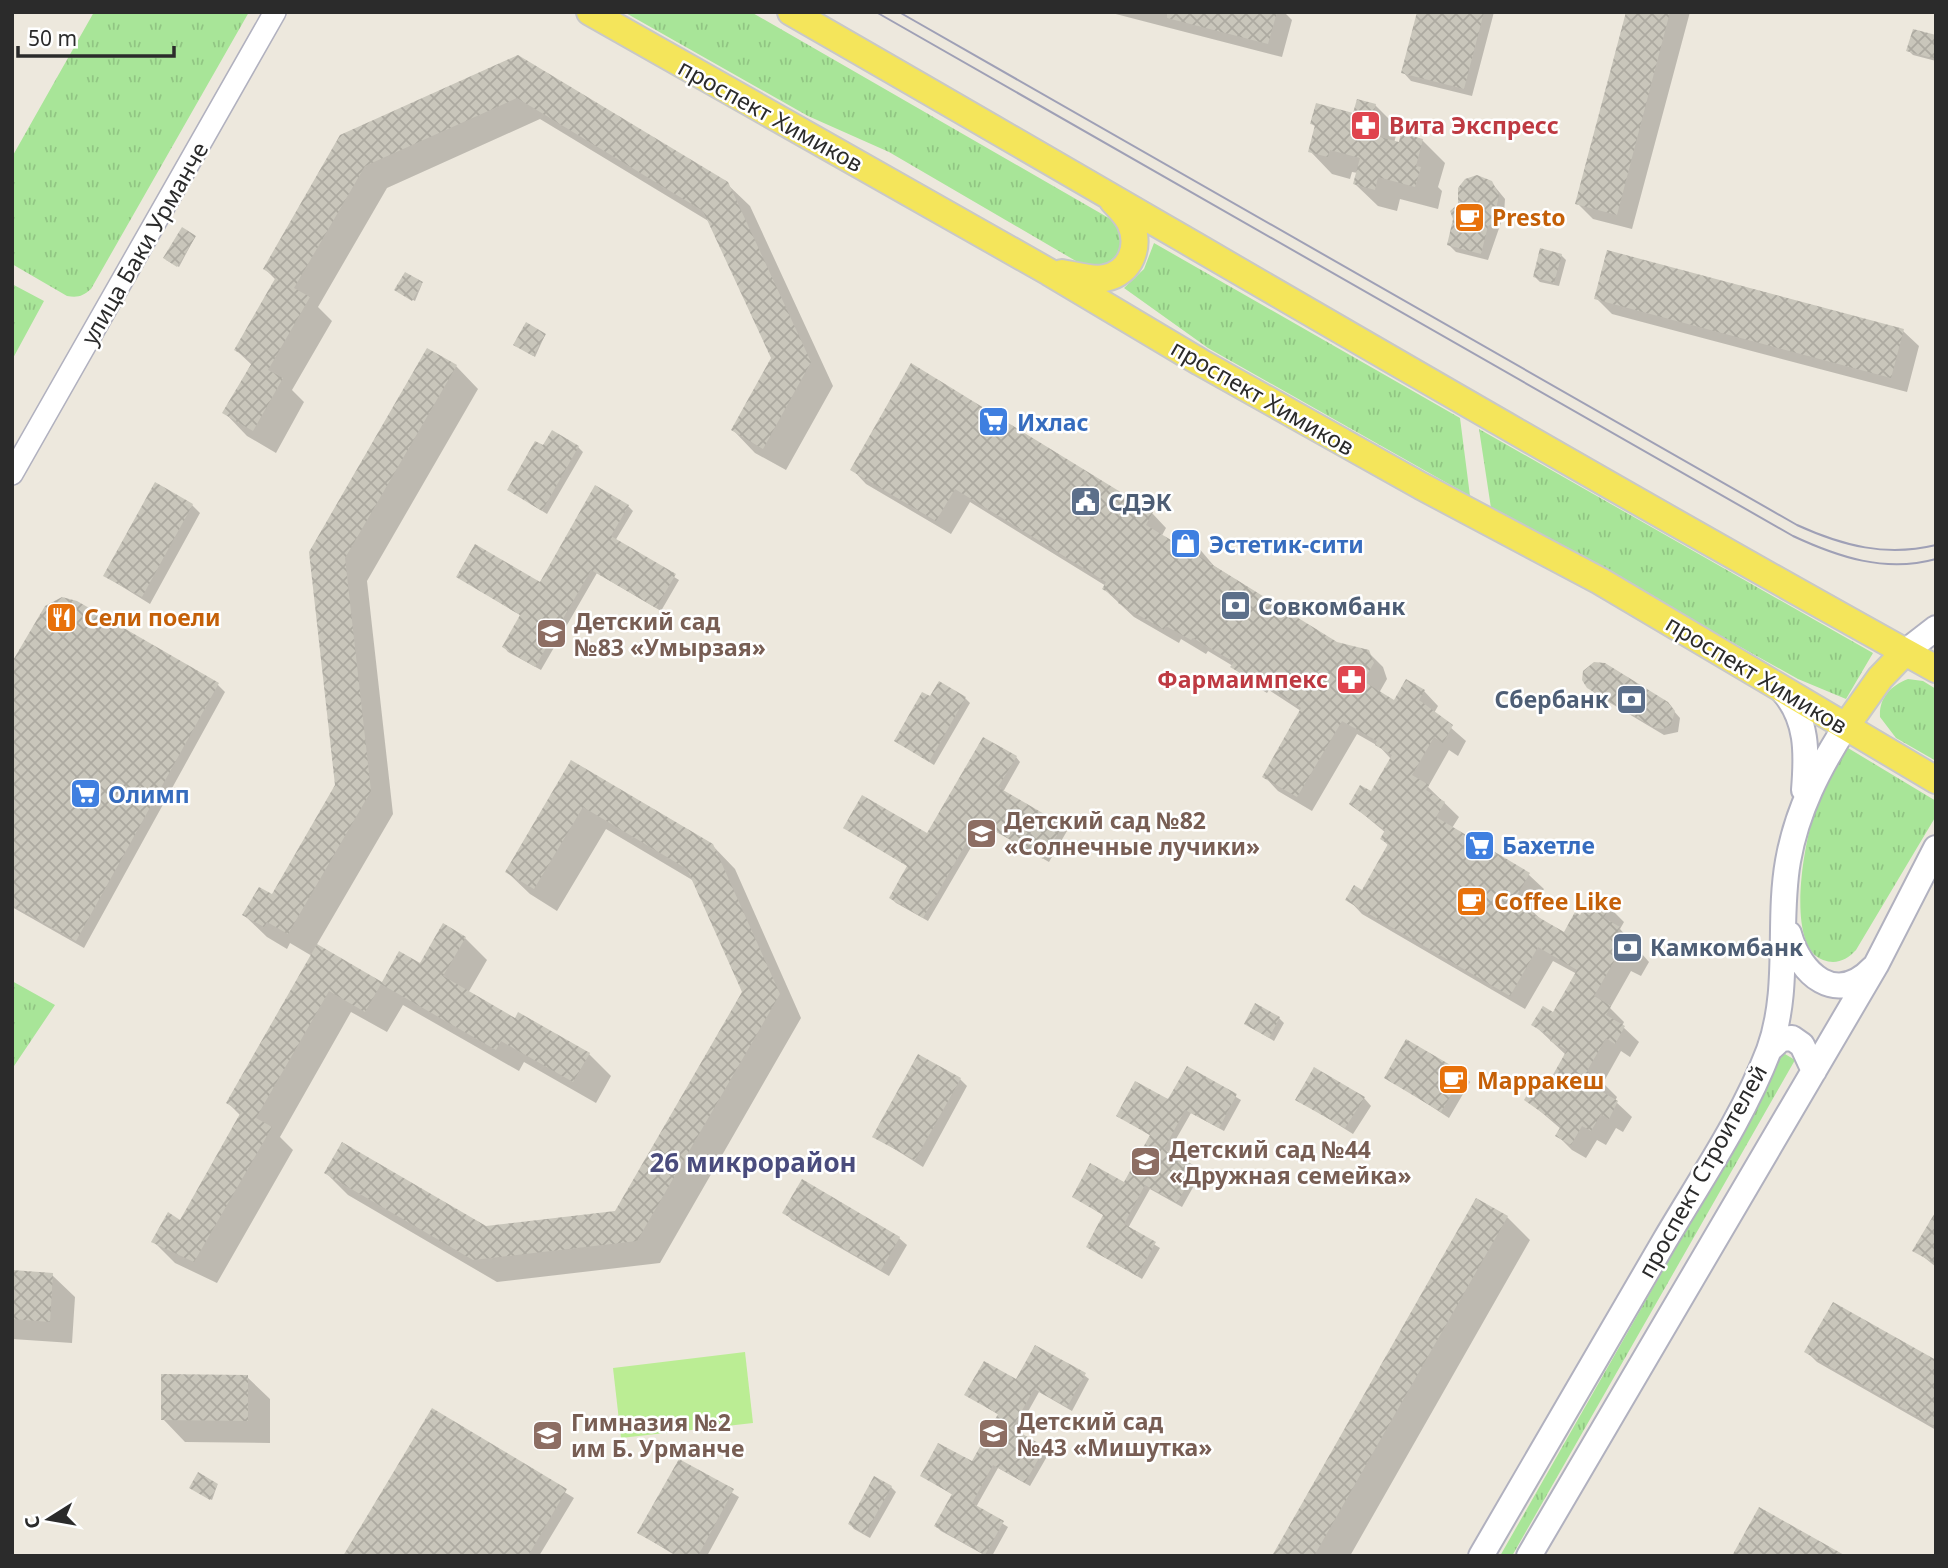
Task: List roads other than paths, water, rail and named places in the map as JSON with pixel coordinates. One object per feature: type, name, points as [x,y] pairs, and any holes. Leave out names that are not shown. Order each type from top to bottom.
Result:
[{"type":"main road","name":"проспект Химиков","points":[[590,12],[1049,272],[1235,382],[1421,486],[1600,581],[1936,780]]},
{"type":"main road","points":[[791,12],[1108,193],[1374,352],[1936,669]]},
{"type":"main road","points":[[1049,272],[1103,279],[1118,274],[1127,267],[1134,253],[1134,234],[1130,221],[1108,193]]},
{"type":"main road","name":"проспект Строителей","points":[[1481,1556],[1694,1191],[1742,1105],[1769,1049],[1778,1014],[1788,862],[1803,802],[1846,726],[1880,678],[1905,652],[1936,628]]},
{"type":"main road","points":[[1782,690],[1795,705],[1805,739],[1803,802]]},
{"type":"main road","name":"проспект Строителей","points":[[1529,1556],[1876,965],[1936,848]]},
{"type":"main road","points":[[1784,916],[1800,964],[1821,981],[1838,985],[1856,981],[1876,965]]},
{"type":"main road","points":[[1769,1049],[1781,1039],[1793,1038],[1806,1051],[1814,1071]]},
{"type":"street","name":"улица Баки Урманче","points":[[12,474],[275,12]]},
{"type":"tram line","points":[[876,12],[1793,536],[1862,561],[1898,564],[1936,559]]},
{"type":"tram line","points":[[899,12],[1797,525],[1831,539],[1865,547],[1900,550],[1936,545]]},
{"type":"place","name":"Вита Экспресс","points":[[1366,125]]},
{"type":"place","name":"Presto","points":[[1469,217]]},
{"type":"place","name":"Ихлас","points":[[994,422]]},
{"type":"place","name":"СДЭК","points":[[1085,502]]},
{"type":"place","name":"Эстетик-сити","points":[[1186,544]]},
{"type":"place","name":"Совкомбанк","points":[[1235,606]]},
{"type":"place","name":"Сели поели","points":[[61,617]]},
{"type":"place","name":"Детский сад №83 «Умырзая»","points":[[551,634]]},
{"type":"place","name":"Фармаимпекс","points":[[1351,679]]},
{"type":"place","name":"Сбербанк","points":[[1632,699]]},
{"type":"place","name":"Олимп","points":[[85,794]]},
{"type":"place","name":"Детский сад №82 «Солнечные лучики»","points":[[981,833]]},
{"type":"place","name":"Бахетле","points":[[1479,845]]},
{"type":"place","name":"Coffee Like","points":[[1471,901]]},
{"type":"place","name":"Камкомбанк","points":[[1627,947]]},
{"type":"place","name":"Марракеш","points":[[1454,1080]]},
{"type":"place","name":"Детский сад №44 «Дружная семейка»","points":[[1146,1162]]},
{"type":"place","name":"Детский сад №43 «Мишутка»","points":[[994,1434]]},
{"type":"place","name":"Гимназия №2 им Б. Урманче","points":[[548,1435]]},
{"type":"district","name":"26 микрорайон","points":[[753,1162]]}]
